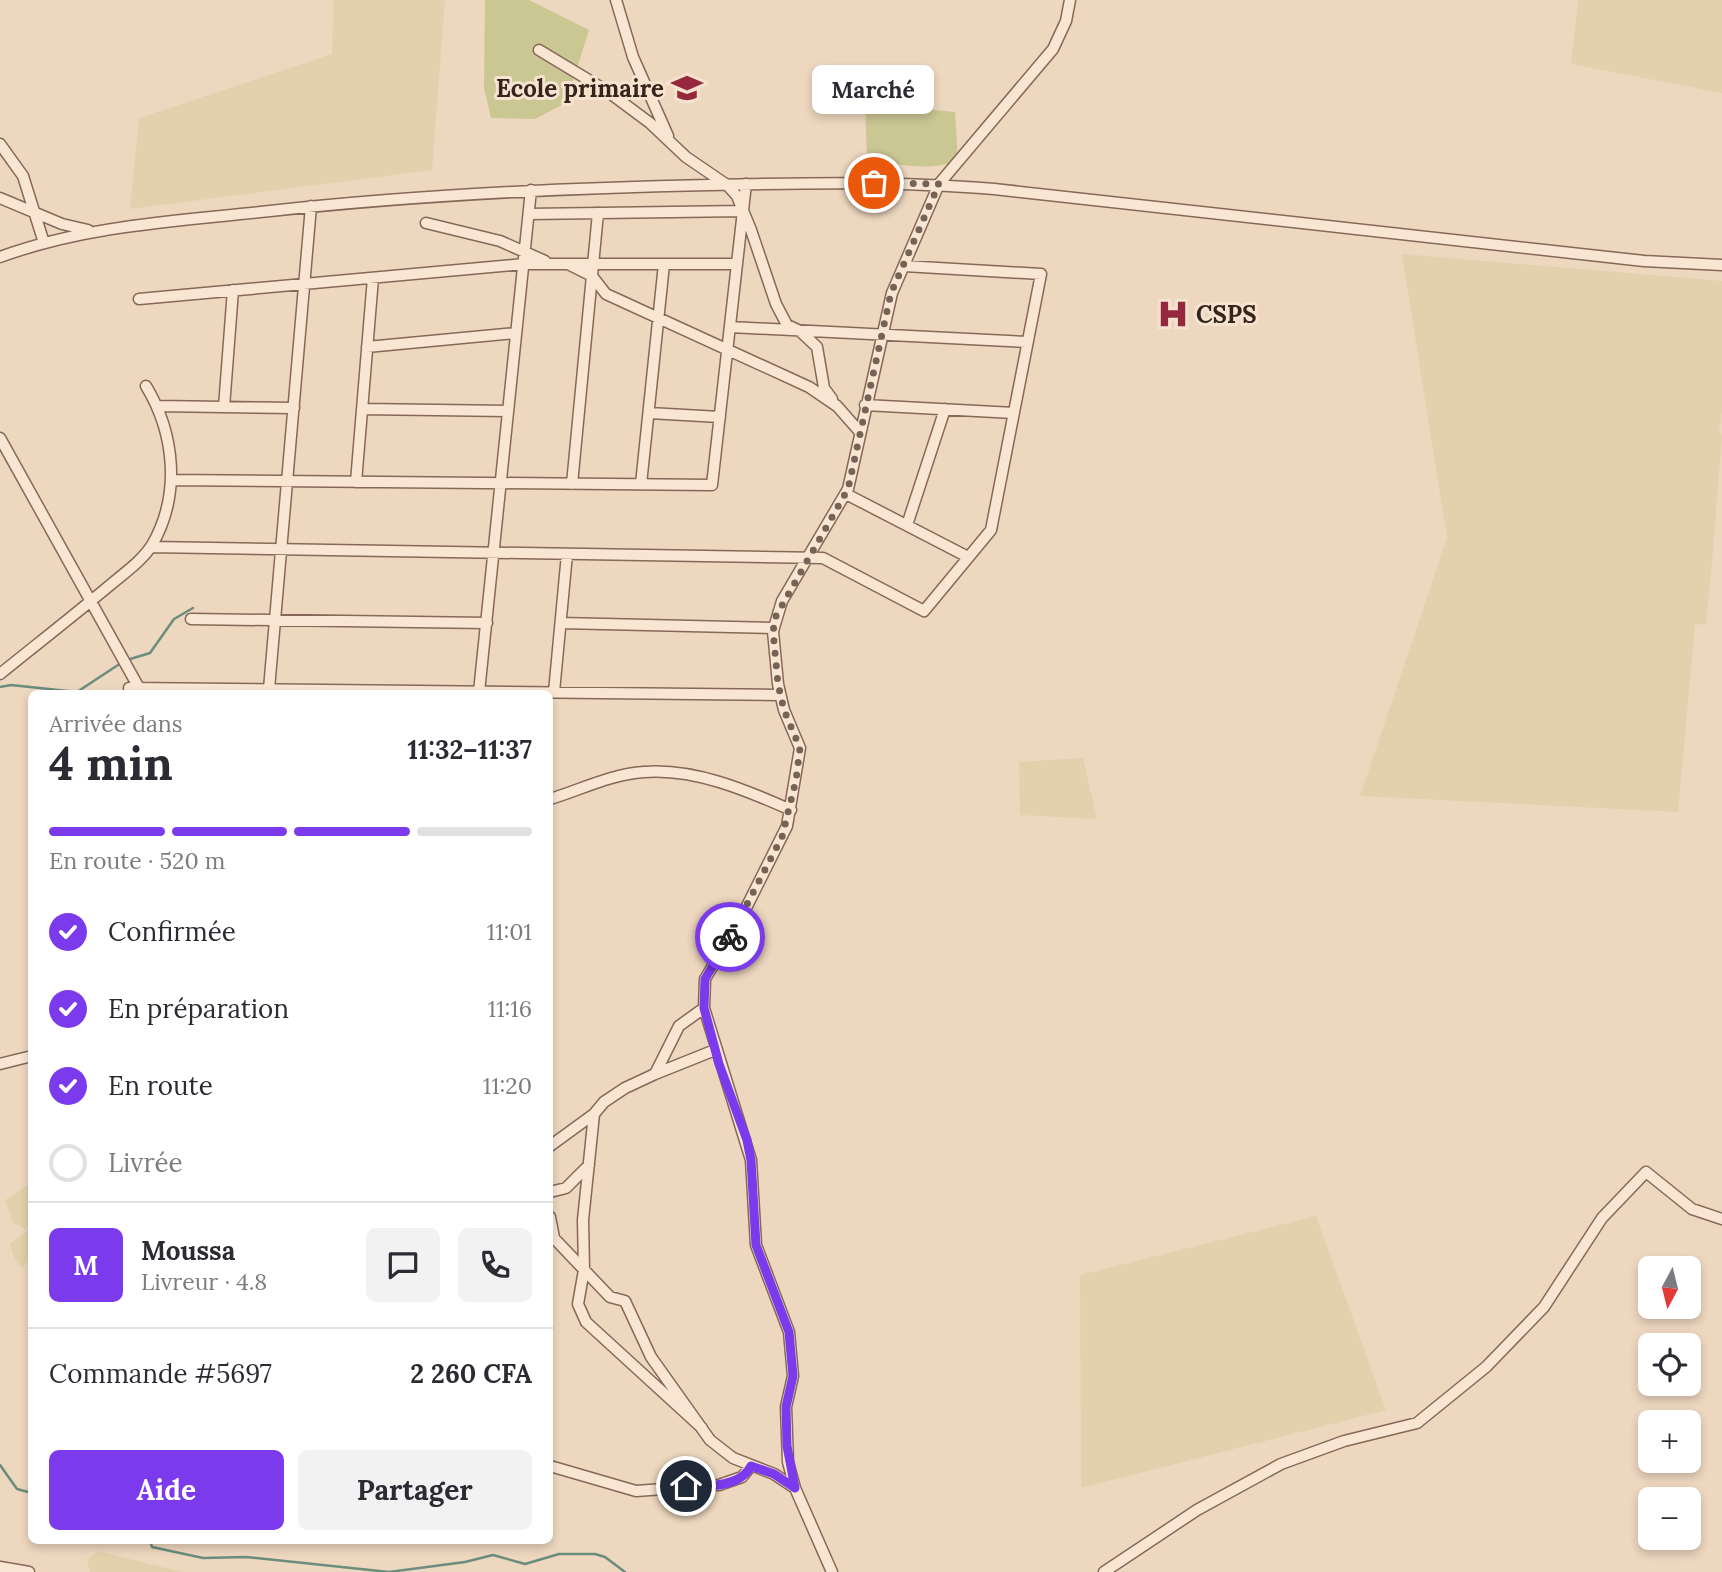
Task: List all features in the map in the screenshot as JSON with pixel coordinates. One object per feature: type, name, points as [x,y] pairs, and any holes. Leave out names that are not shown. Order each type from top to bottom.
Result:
[{"type":"street","points":[[616,0],[633,57],[672,144]]},
{"type":"street","points":[[833,1571],[795,1488],[787,1446],[786,1407],[793,1376],[789,1332],[756,1245],[751,1160],[704,1008],[709,970],[739,922],[770,863],[790,810],[800,748],[780,695],[774,628],[782,601],[846,494],[891,293],[939,184],[1053,49],[1066,21],[1070,0]]},
{"type":"street","points":[[539,50],[607,91],[727,185],[743,211],[776,304],[787,325],[800,331],[817,346],[824,388],[859,431]]},
{"type":"street","points":[[0,145],[23,176],[44,243]]},
{"type":"street","points":[[0,257],[92,231],[311,206],[531,190],[793,181],[939,184],[1644,261],[1722,265]]},
{"type":"street","points":[[171,480],[712,485],[746,184]]},
{"type":"street","points":[[479,690],[531,190]]},
{"type":"street","points":[[0,198],[62,224],[92,231]]},
{"type":"street","points":[[269,689],[311,206]]},
{"type":"street","points":[[528,214],[743,211]]},
{"type":"street","points":[[572,484],[598,213]]},
{"type":"street","points":[[426,223],[462,230],[572,266],[592,276],[606,294],[727,352],[809,387],[837,406]]},
{"type":"street","points":[[139,299],[523,264],[737,264]]},
{"type":"street","points":[[642,484],[664,264]]},
{"type":"street","points":[[150,547],[823,558],[924,611],[991,530],[1041,274],[904,266]]},
{"type":"street","points":[[356,482],[373,278]]},
{"type":"street","points":[[224,407],[233,290]]},
{"type":"street","points":[[730,327],[1027,342]]},
{"type":"street","points":[[367,347],[516,333]]},
{"type":"street","points":[[0,674],[91,601],[150,547],[162,523],[171,480],[166,427],[146,386]]},
{"type":"street","points":[[865,405],[1014,413]]},
{"type":"street","points":[[158,407],[294,408]]},
{"type":"street","points":[[362,409],[508,411]]},
{"type":"street","points":[[906,525],[945,409]]},
{"type":"street","points":[[649,413],[720,416]]},
{"type":"street","points":[[0,438],[91,601],[134,688],[339,690]]},
{"type":"street","points":[[846,494],[968,557]]},
{"type":"street","points":[[567,554],[554,692],[780,695]]},
{"type":"street","points":[[191,619],[486,623]]},
{"type":"street","points":[[561,623],[774,628]]},
{"type":"street","points":[[553,798],[584,786],[647,771],[696,776],[790,810]]},
{"type":"street","points":[[655,1074],[679,1026],[704,1008]]},
{"type":"street","points":[[553,1144],[625,1088],[715,1050]]},
{"type":"street","points":[[0,1063],[28,1057]]},
{"type":"street","points":[[594,1114],[583,1220],[584,1270],[578,1304],[586,1322],[702,1427]]},
{"type":"street","points":[[553,1191],[566,1188],[589,1164]]},
{"type":"street","points":[[1104,1572],[1197,1510],[1281,1464],[1344,1441],[1417,1423],[1486,1367],[1544,1307],[1602,1219],[1646,1172],[1692,1209],[1722,1219]]},
{"type":"street","points":[[553,1237],[610,1297],[625,1301],[651,1357],[716,1447],[751,1466],[774,1474],[795,1488]]},
{"type":"street","points":[[553,1467],[636,1491],[719,1485],[742,1477],[751,1466]]},
{"type":"street","points":[[0,1567],[29,1572]]},
{"type":"shaded area","points":[[334,0],[445,0],[432,170],[130,209],[139,118],[332,54]]},
{"type":"shaded area","points":[[485,0],[529,0],[589,30],[566,103],[535,119],[491,118],[484,88]]},
{"type":"shaded area","points":[[1578,0],[1722,0],[1722,93],[1571,64]]},
{"type":"shaded area","points":[[865,103],[955,112],[958,161],[935,166],[912,166],[867,157]]},
{"type":"shaded area","points":[[1402,254],[1722,281],[1722,411],[1719,431],[1722,435],[1712,562],[1706,625],[1695,624],[1678,812],[1360,796],[1447,538]]},
{"type":"shaded area","points":[[1083,758],[1097,819],[1020,815],[1019,762]]},
{"type":"shaded area","points":[[28,1185],[28,1226],[25,1229],[13,1223],[5,1200]]},
{"type":"shaded area","points":[[1316,1216],[1386,1410],[1081,1488],[1080,1275]]},
{"type":"shaded area","points":[[28,1230],[28,1261],[22,1268],[14,1258],[10,1243]]},
{"type":"shaded area","points":[[98,1551],[182,1572],[90,1572],[87,1560]]},
{"type":"waterway","points":[[127,660],[150,653],[174,619],[193,608]]},
{"type":"waterway","points":[[80,690],[121,663]]},
{"type":"waterway","points":[[0,687],[11,685],[58,690]]},
{"type":"waterway","points":[[0,1465],[17,1489],[28,1492]]},
{"type":"waterway","points":[[151,1544],[152,1547],[203,1558],[246,1557],[389,1572],[465,1562],[493,1555],[525,1564],[559,1554],[595,1554],[605,1557],[625,1572]]},
{"type":"way so far","points":[[730,937],[782,837],[796,780],[800,748],[784,710],[778,684],[773,645],[776,616],[812,548],[848,489],[891,293],[939,184],[874,183]]},
{"type":"place","name":"Ecole primaire","points":[[687,88]]},
{"type":"place","name":"Marché","points":[[874,183]]},
{"type":"place","name":"CSPS","points":[[1173,314]]},
{"type":"route","points":[[686,1486],[719,1485],[742,1477],[751,1466],[774,1474],[795,1488],[787,1446],[786,1407],[793,1376],[789,1332],[756,1245],[751,1160],[747,1140],[728,1092],[704,1008],[705,979],[730,937]]}]
